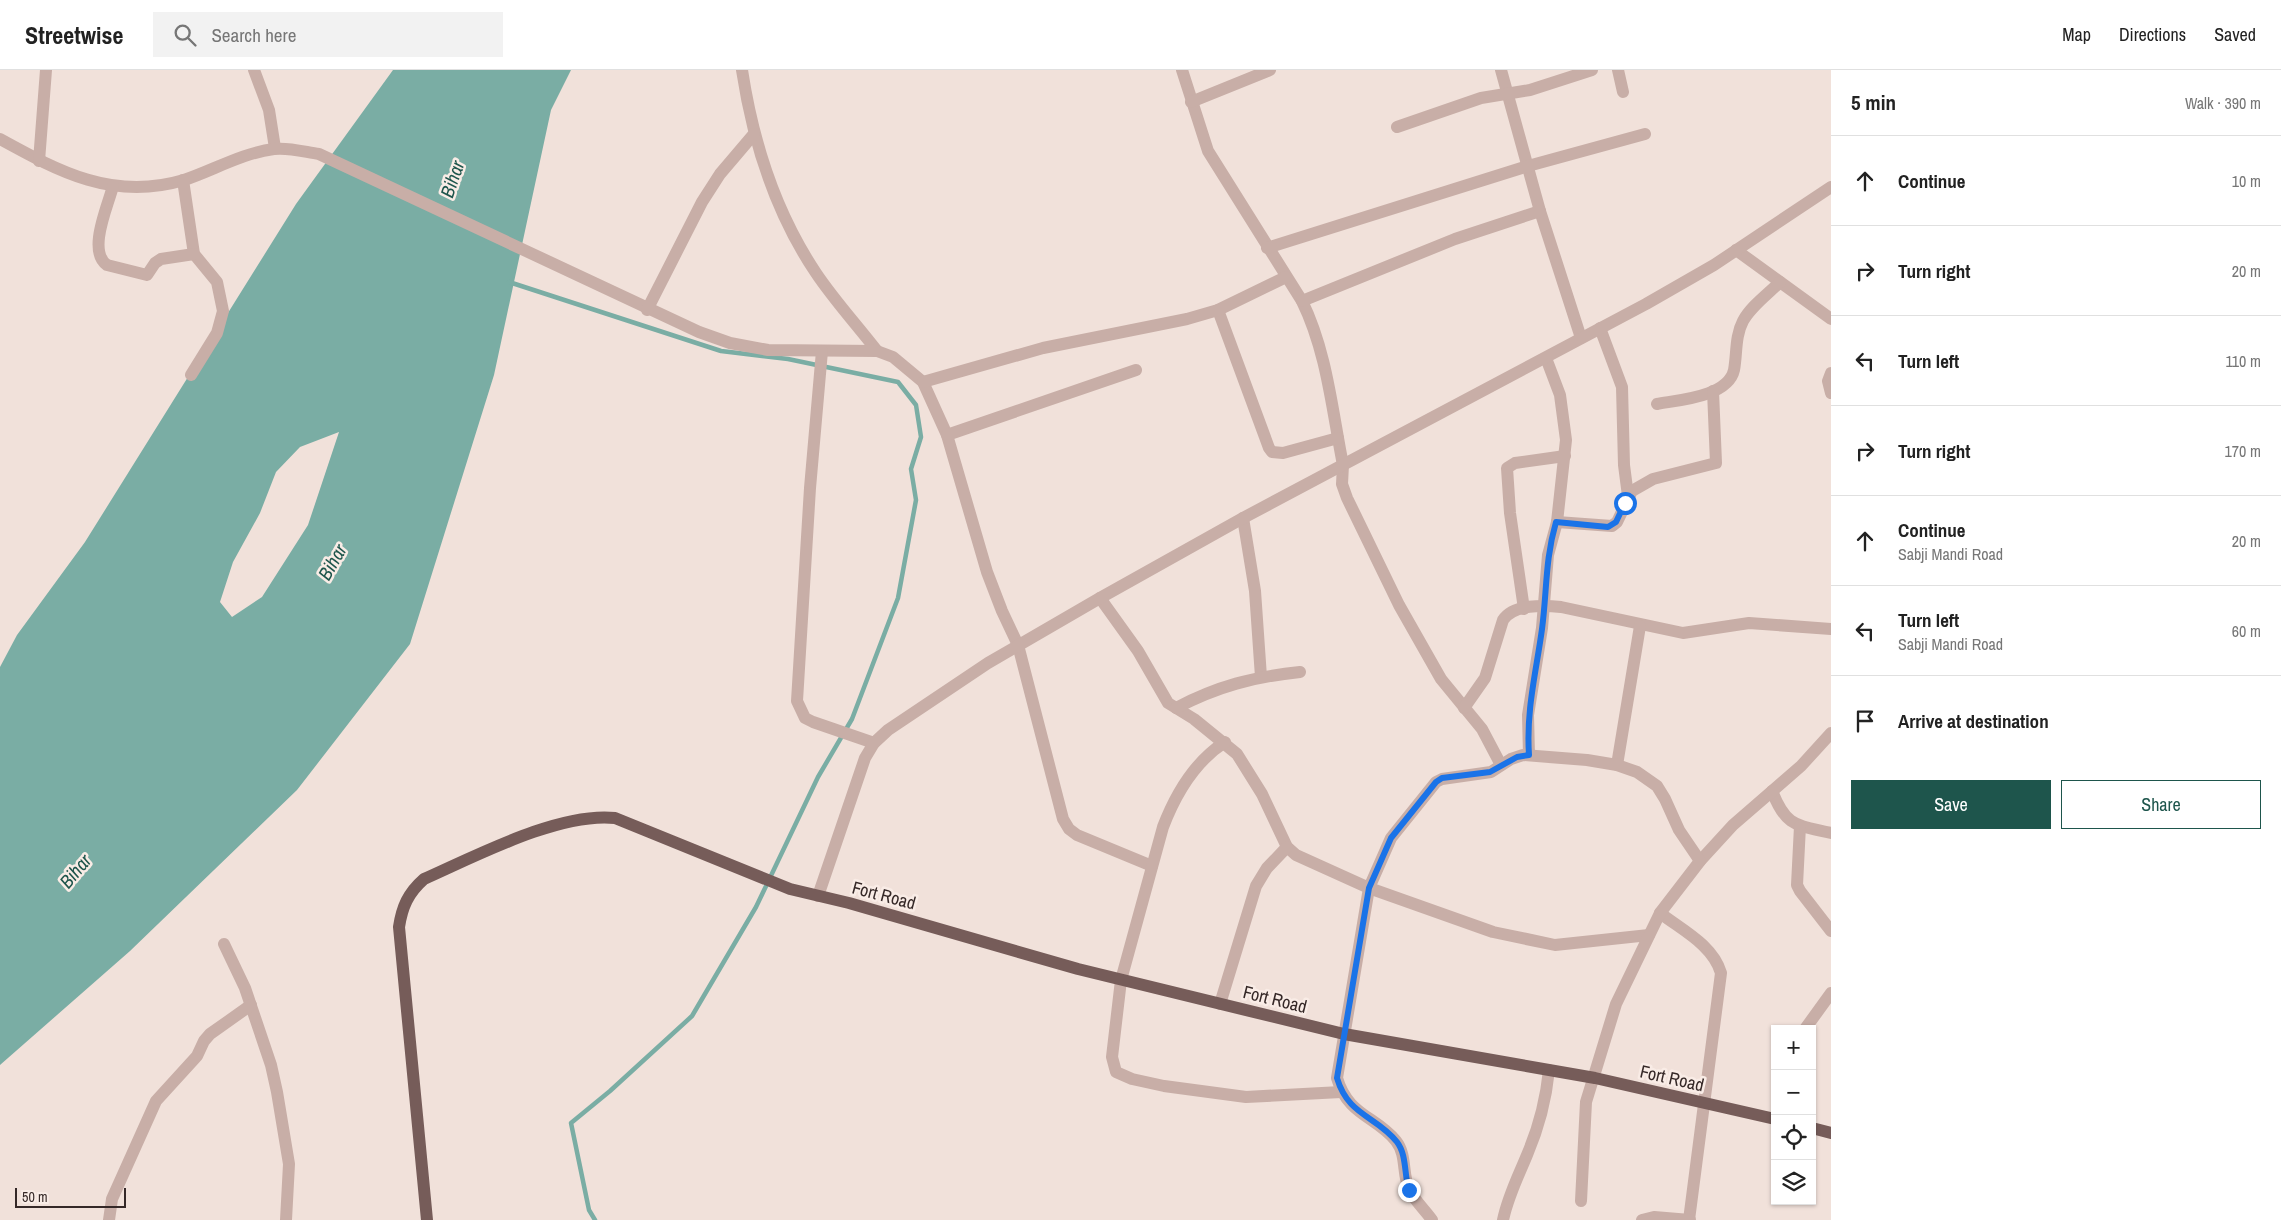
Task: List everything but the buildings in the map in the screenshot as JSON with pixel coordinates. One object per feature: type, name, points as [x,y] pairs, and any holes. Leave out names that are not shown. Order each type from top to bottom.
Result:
[{"type":"main road","name":"Fort Road","points":[[427,1220],[399,928],[402,908],[412,889],[424,879],[516,838],[577,820],[600,816],[615,818],[774,883],[1121,980],[1344,1034],[1595,1078],[1771,1119]]},
{"type":"main road","points":[[1816,1129],[1831,1132]]},
{"type":"street","points":[[39,161],[46,70]]},
{"type":"street","points":[[254,70],[270,110],[275,148]]},
{"type":"street","points":[[742,70],[754,134],[775,196],[795,239],[816,274],[877,351]]},
{"type":"street","points":[[1182,70],[1208,152],[1302,301],[1312,323],[1321,351],[1338,438],[1343,465],[1344,491],[1399,605],[1441,679],[1482,729],[1501,765]]},
{"type":"street","points":[[1191,102],[1270,70]]},
{"type":"street","points":[[1501,70],[1540,211],[1581,338]]},
{"type":"street","points":[[1397,127],[1481,98],[1508,94],[1592,70]]},
{"type":"street","points":[[1618,70],[1623,92]]},
{"type":"street","points":[[647,310],[702,202],[720,174],[754,134]]},
{"type":"street","points":[[1267,248],[1528,166],[1645,134]]},
{"type":"street","points":[[0,139],[39,161],[83,179],[114,186],[152,186],[183,180],[243,156],[275,148],[319,154],[647,310],[730,343],[768,350],[877,351],[893,357],[923,382],[947,436],[988,572],[1002,611],[1018,645],[1055,793],[1069,829],[1117,853],[1152,866]]},
{"type":"street","points":[[183,180],[194,254],[217,282],[223,311],[217,333],[191,375]]},
{"type":"street","points":[[114,186],[97,244],[98,257],[102,262],[147,275],[155,263],[161,259],[194,254]]},
{"type":"street","points":[[818,896],[857,778],[874,743],[888,730],[1018,645],[1242,518],[1646,304],[1736,250],[1831,186]]},
{"type":"street","points":[[1302,301],[1455,238],[1540,211]]},
{"type":"street","points":[[1736,250],[1831,319]]},
{"type":"street","points":[[923,382],[1043,348],[1187,319],[1218,310],[1286,277]]},
{"type":"street","points":[[1657,404],[1713,391],[1723,386],[1732,376],[1739,332],[1743,321],[1751,309],[1780,282]]},
{"type":"street","points":[[1218,310],[1272,452],[1283,453],[1338,438]]},
{"type":"street","points":[[1600,328],[1622,387],[1624,466],[1628,496]]},
{"type":"street","points":[[822,351],[810,488],[798,701],[805,718],[812,722],[874,743]]},
{"type":"street","points":[[1529,755],[1528,715],[1544,605],[1548,555],[1556,522],[1566,440],[1563,410],[1546,358]]},
{"type":"street","points":[[947,436],[1136,370]]},
{"type":"street","points":[[1831,373],[1828,381],[1831,394]]},
{"type":"street","points":[[1556,522],[1612,526],[1616,522],[1628,496],[1653,479],[1716,463],[1713,391]]},
{"type":"street","points":[[1524,609],[1510,513],[1508,468],[1515,463],[1564,456]]},
{"type":"street","points":[[1242,518],[1255,591],[1260,677]]},
{"type":"street","points":[[1100,598],[1138,651],[1168,703],[1225,742],[1247,767],[1287,847],[1307,861],[1351,878],[1369,888],[1476,927],[1543,943],[1566,945],[1649,935]]},
{"type":"street","points":[[1464,708],[1485,678],[1503,620],[1510,613],[1524,609],[1544,605],[1571,608],[1640,626],[1684,633],[1749,623],[1831,629]]},
{"type":"street","points":[[1617,765],[1640,626]]},
{"type":"street","points":[[1176,708],[1223,686],[1260,677],[1300,672]]},
{"type":"street","points":[[1581,1201],[1584,1114],[1616,1004],[1660,913],[1700,861],[1734,824],[1813,754],[1831,733]]},
{"type":"street","points":[[1225,742],[1209,753],[1194,768],[1173,803],[1163,827],[1121,980],[1112,1057],[1116,1072],[1132,1079],[1228,1095],[1268,1097],[1341,1092]]},
{"type":"street","points":[[1432,1220],[1409,1190],[1402,1154],[1395,1139],[1357,1111],[1341,1092],[1337,1078],[1337,1066],[1369,888],[1391,838],[1436,782],[1442,778],[1487,773],[1517,757],[1529,755],[1587,760],[1617,765],[1637,772],[1656,786],[1666,799],[1679,830],[1700,861]]},
{"type":"street","points":[[1772,791],[1782,815],[1800,826],[1831,833]]},
{"type":"street","points":[[1800,826],[1798,885],[1800,891],[1831,931]]},
{"type":"street","points":[[1220,1004],[1256,886],[1267,868],[1287,847]]},
{"type":"street","points":[[1642,1220],[1654,1216],[1690,1220],[1703,1103],[1721,973],[1718,962],[1711,953],[1660,913]]},
{"type":"street","points":[[224,944],[251,1005],[270,1065],[289,1164],[286,1220]]},
{"type":"street","points":[[1808,1025],[1831,993]]},
{"type":"street","points":[[108,1220],[112,1199],[150,1112],[162,1092],[192,1061],[210,1034],[251,1005]]},
{"type":"street","points":[[1503,1220],[1510,1192],[1527,1156],[1544,1109],[1549,1070]]},
{"type":"water","name":"Bihar","points":[[393,70],[571,70],[551,110],[494,375],[410,644],[297,790],[130,951],[0,1065],[0,667],[17,635],[85,542],[296,204]],"holes":[[[339,432],[308,525],[262,597],[232,617],[220,602],[233,562],[260,513],[276,472],[300,447]]]},
{"type":"waterway","points":[[509,282],[721,351],[788,359],[898,382],[916,405],[921,437],[911,469],[916,500],[898,598],[852,719],[818,777],[756,907],[692,1016],[610,1091],[571,1123],[589,1210],[595,1220]]},
{"type":"route","points":[[1409,1190],[1400,1146],[1395,1139],[1357,1111],[1341,1092],[1337,1078],[1337,1066],[1369,888],[1384,849],[1428,789],[1436,782],[1442,778],[1487,773],[1517,757],[1529,755],[1528,715],[1531,686],[1542,628],[1546,567],[1556,522],[1612,526],[1616,522],[1625,503]]}]
